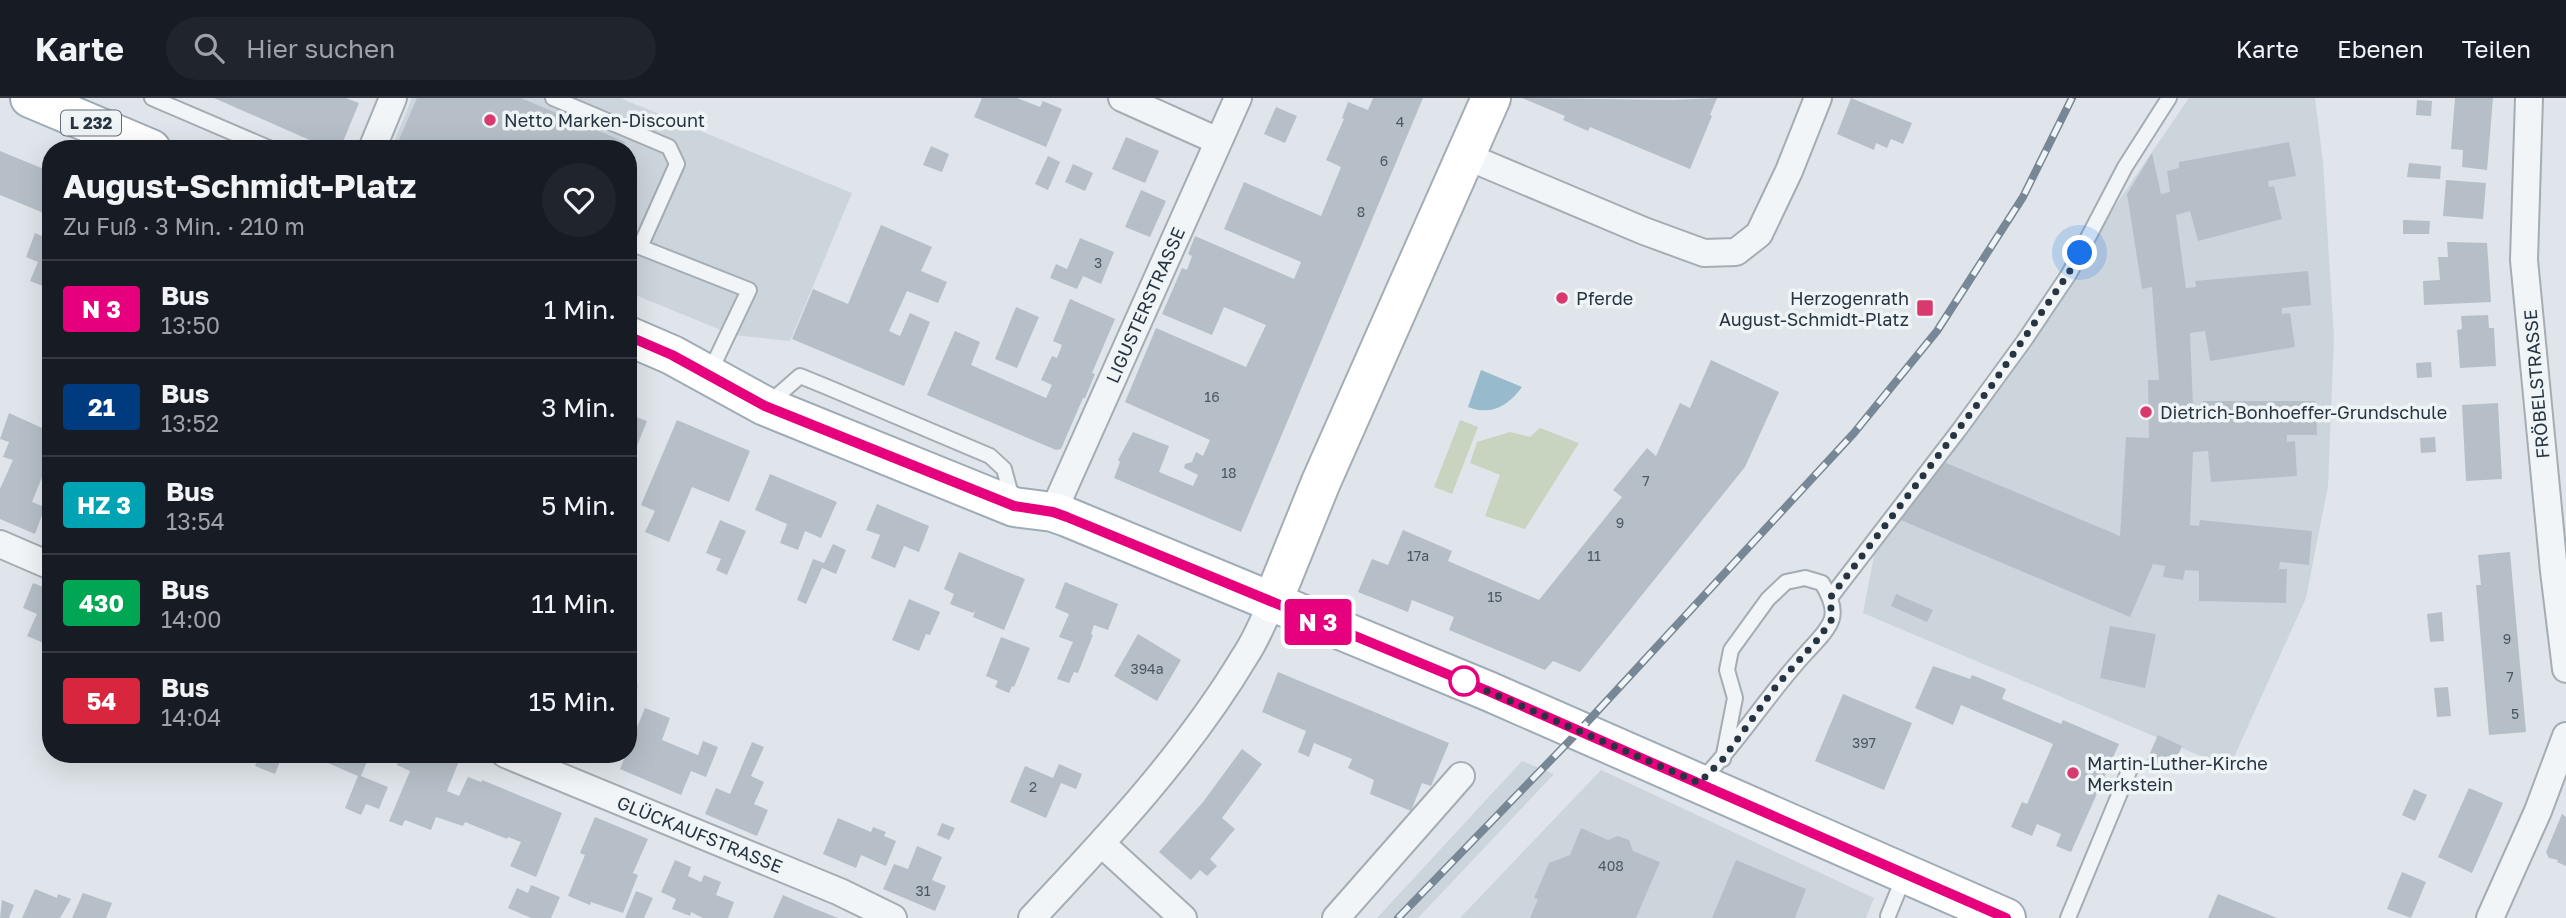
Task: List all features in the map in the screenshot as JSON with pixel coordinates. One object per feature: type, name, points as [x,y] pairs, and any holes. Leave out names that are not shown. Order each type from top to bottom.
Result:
[{"type":"main road","name":"L 232","points":[[30,98],[130,140]]},
{"type":"main road","points":[[1272,603],[1312,503],[1491,98]]},
{"type":"main road","points":[[637,340],[672,355],[765,406],[1014,506],[1053,512],[1417,661],[1711,771],[1906,873],[2006,918]]},
{"type":"street","points":[[376,140],[393,98]]},
{"type":"street","points":[[1122,98],[1218,141]]},
{"type":"street","name":"LIGUSTERSTRASSE","points":[[1053,512],[1238,98]]},
{"type":"street","points":[[1466,156],[1644,231],[1704,253],[1736,252],[1759,234],[1789,171],[1818,98]]},
{"type":"street","name":"FRÖBELSTRASSE","points":[[2529,98],[2525,260],[2566,669]]},
{"type":"street","points":[[0,544],[42,562]]},
{"type":"street","points":[[1032,918],[1164,773],[1232,678],[1272,603]]},
{"type":"street","points":[[2490,918],[2538,811],[2566,736]]},
{"type":"street","name":"GLÜCKAUFSTRASSE","points":[[527,763],[840,892],[893,918]]},
{"type":"street","points":[[1336,918],[1461,776]]},
{"type":"street","points":[[1102,844],[1183,918]]},
{"type":"lane","points":[[152,98],[250,140]]},
{"type":"lane","points":[[553,98],[669,147],[677,164],[640,247],[749,290],[708,375]]},
{"type":"lane","points":[[1830,598],[2024,341],[2068,274],[2124,167],[2169,98]]},
{"type":"lane","points":[[1805,578],[1822,583],[1830,598],[1832,619],[1711,771],[1735,698],[1727,670],[1731,650],[1750,621],[1786,582],[1805,578]]},
{"type":"lane","points":[[2068,918],[2129,771]]},
{"type":"lane","points":[[1888,916],[1906,873]]},
{"type":"shaded area","points":[[412,98],[620,98],[852,193],[790,341],[733,335],[637,296],[637,140],[395,140]]},
{"type":"shaded area","name":"Dietrich-Bonhoeffer-Grundschule","points":[[2189,98],[2315,98],[2323,162],[2334,338],[2328,486],[2306,598],[2229,768],[1863,613],[1881,520],[2109,215]]},
{"type":"shaded area","points":[[1522,761],[1554,774],[1418,918],[1377,918]]},
{"type":"shaded area","points":[[1601,770],[1874,898],[1866,918],[1460,918]]},
{"type":"green space","points":[[1460,420],[1478,427],[1452,494],[1434,487]]},
{"type":"green space","points":[[1540,428],[1579,443],[1525,529],[1485,516],[1500,475],[1470,463],[1477,442],[1510,432],[1530,437]]},
{"type":"water","points":[[1481,370],[1522,387],[1498,408],[1476,410],[1468,407]]},
{"type":"building","points":[[214,98],[346,98],[359,103],[344,140],[310,140]]},
{"type":"building","name":"Netto Marken-Discount","points":[[417,98],[521,98],[620,140],[399,140]]},
{"type":"building","points":[[982,98],[1017,98],[1040,107],[1043,101],[1062,109],[1046,147],[974,117]]},
{"type":"building","points":[[1373,98],[1423,98],[1241,532],[1114,478],[1120,462],[1118,460],[1133,432],[1169,446],[1159,472],[1193,486],[1198,475],[1184,468],[1185,464],[1192,462],[1196,452],[1203,456],[1210,440],[1125,402],[1156,328],[1246,367],[1266,325],[1224,307],[1212,335],[1162,314],[1182,268],[1187,270],[1192,256],[1188,254],[1195,236],[1294,279],[1301,262],[1224,229],[1244,182],[1321,216],[1341,167],[1326,160],[1344,119],[1342,118],[1348,102],[1368,110]]},
{"type":"building","points":[[1522,98],[1717,98],[1690,169],[1590,127],[1588,131],[1563,120],[1565,116]]},
{"type":"building","points":[[1851,98],[1912,123],[1903,144],[1891,139],[1887,148],[1876,143],[1874,150],[1837,134]]},
{"type":"building","points":[[2455,98],[2493,98],[2487,170],[2462,167],[2463,150],[2451,149]]},
{"type":"building","points":[[2417,100],[2432,101],[2431,116],[2416,115]]},
{"type":"building","points":[[1276,107],[1297,116],[1285,143],[1264,134]]},
{"type":"building","points":[[1126,137],[1159,151],[1145,183],[1112,169]]},
{"type":"building","points":[[2289,142],[2296,176],[2268,181],[2269,187],[2274,186],[2282,219],[2198,241],[2190,211],[2176,215],[2186,288],[2196,287],[2195,281],[2308,271],[2311,305],[2282,308],[2282,314],[2290,313],[2295,347],[2210,361],[2205,331],[2190,333],[2193,406],[2203,406],[2203,401],[2316,401],[2317,435],[2287,435],[2287,442],[2295,441],[2297,476],[2211,482],[2208,451],[2193,452],[2190,525],[2199,526],[2200,520],[2312,531],[2309,565],[2280,562],[2279,569],[2287,569],[2286,603],[2199,601],[2199,571],[2185,570],[2183,580],[2163,577],[2165,566],[2153,564],[2130,617],[1896,518],[1944,462],[2120,536],[2126,437],[2149,438],[2148,380],[2159,380],[2152,287],[2142,289],[2127,194],[2152,153],[2161,194],[2170,192],[2167,171],[2179,168],[2179,162]]},
{"type":"building","points":[[931,146],[949,154],[942,172],[923,165]]},
{"type":"building","points":[[0,151],[42,168],[42,212],[0,195]]},
{"type":"building","points":[[1048,156],[1060,162],[1048,190],[1035,184]]},
{"type":"building","points":[[2409,163],[2441,166],[2440,179],[2407,177]]},
{"type":"building","points":[[1073,164],[1093,173],[1085,191],[1065,182]]},
{"type":"building","points":[[2446,180],[2486,183],[2483,219],[2443,216]]},
{"type":"building","points":[[1141,190],[1166,201],[1150,237],[1125,227]]},
{"type":"building","points":[[2403,220],[2430,221],[2429,234],[2403,234]]},
{"type":"building","points":[[881,225],[932,247],[921,271],[947,282],[938,303],[907,291],[889,331],[900,336],[910,313],[930,322],[904,386],[792,339],[813,289],[848,304]]},
{"type":"building","points":[[35,233],[42,236],[42,286],[30,281],[38,262],[26,257]]},
{"type":"building","points":[[1080,238],[1114,252],[1101,284],[1083,276],[1077,289],[1050,278],[1056,264],[1067,269]]},
{"type":"building","points":[[2447,242],[2487,243],[2491,302],[2424,305],[2423,281],[2440,280],[2438,257],[2448,257]]},
{"type":"building","points":[[1070,299],[1115,319],[1092,373],[1095,374],[1061,449],[1056,450],[927,395],[955,331],[980,342],[971,365],[1046,398],[1052,385],[1041,380],[1052,356],[1057,358],[1062,345],[1053,341]]},
{"type":"building","points":[[1016,307],[1039,317],[1017,368],[995,359]]},
{"type":"building","points":[[2488,315],[2489,328],[2494,328],[2496,366],[2460,368],[2457,330],[2462,329],[2461,316]]},
{"type":"building","points":[[1711,360],[1779,392],[1745,467],[1580,672],[1553,661],[1545,670],[1449,630],[1454,617],[1412,600],[1408,612],[1358,592],[1372,559],[1388,565],[1403,530],[1452,551],[1448,561],[1539,600],[1622,497],[1613,490],[1647,448],[1656,456],[1680,403],[1690,408]]},
{"type":"building","points":[[2431,362],[2432,377],[2417,378],[2416,363]]},
{"type":"building","points":[[2498,403],[2502,479],[2466,481],[2462,405]]},
{"type":"building","points":[[9,413],[42,428],[42,477],[32,502],[42,506],[42,515],[35,534],[0,519],[0,489],[13,460],[3,457],[9,442],[0,439]]},
{"type":"building","points":[[637,417],[647,421],[637,446]]},
{"type":"building","points":[[677,420],[750,451],[729,502],[692,487],[669,542],[645,532],[655,511],[641,505]]},
{"type":"building","points":[[2435,437],[2436,452],[2421,453],[2420,438]]},
{"type":"building","points":[[770,474],[837,502],[821,538],[805,531],[798,550],[780,543],[787,524],[755,510]]},
{"type":"building","points":[[877,504],[929,526],[919,552],[904,546],[895,568],[871,558],[880,535],[866,530]]},
{"type":"building","points":[[720,520],[746,531],[727,575],[716,570],[721,559],[706,553]]},
{"type":"building","points":[[833,544],[846,550],[836,574],[822,568],[806,604],[797,600],[813,559],[824,563]]},
{"type":"building","points":[[959,552],[1025,579],[1004,630],[973,617],[975,611],[973,613],[950,604],[954,594],[944,589]]},
{"type":"building","points":[[2510,552],[2526,732],[2489,735],[2476,585],[2481,585],[2478,555]]},
{"type":"building","points":[[1065,582],[1118,604],[1108,630],[1094,625],[1093,635],[1078,673],[1074,672],[1069,683],[1057,679],[1073,642],[1059,637],[1069,614],[1055,608]]},
{"type":"building","points":[[33,583],[42,586],[42,642],[27,636],[37,614],[23,608]]},
{"type":"building","points":[[1896,594],[1933,610],[1927,622],[1891,606]]},
{"type":"building","points":[[909,599],[940,612],[919,651],[892,640]]},
{"type":"building","points":[[2442,612],[2444,641],[2430,642],[2427,614]]},
{"type":"building","points":[[2110,626],[2156,634],[2145,688],[2100,678]]},
{"type":"building","points":[[1138,634],[1181,660],[1157,701],[1114,676]]},
{"type":"building","points":[[1001,637],[1030,648],[1009,693],[995,687],[998,681],[986,676]]},
{"type":"building","name":"Martin-Luther-Kirche Merkstein","points":[[1933,666],[1970,679],[1972,675],[2006,689],[2002,699],[2061,724],[2063,720],[2119,744],[2071,852],[2056,846],[2061,834],[2037,824],[2032,836],[2011,827],[2022,802],[2027,804],[2053,744],[1961,705],[1953,725],[1915,708]]},
{"type":"building","points":[[1278,672],[1449,743],[1431,786],[1422,783],[1411,811],[1370,794],[1374,780],[1348,768],[1352,759],[1314,743],[1309,757],[1298,752],[1306,731],[1262,712]]},
{"type":"building","points":[[2448,687],[2451,716],[2437,717],[2434,688]]},
{"type":"building","points":[[1843,694],[1912,723],[1884,790],[1815,761]]},
{"type":"building","points":[[645,708],[670,718],[662,740],[698,755],[703,741],[718,747],[706,777],[691,771],[681,795],[620,769],[622,763],[637,763],[637,727]]},
{"type":"building","points":[[2158,735],[2182,746],[2172,770],[2147,760]]},
{"type":"building","points":[[752,742],[764,747],[751,776],[764,782],[754,804],[768,810],[757,836],[705,814],[716,788],[730,794]]},
{"type":"building","points":[[1242,749],[1262,764],[1222,818],[1235,829],[1210,859],[1217,866],[1207,876],[1200,870],[1191,880],[1159,852],[1203,802]]},
{"type":"building","points":[[256,763],[279,763],[275,774],[255,766]]},
{"type":"building","points":[[328,763],[366,763],[361,776],[388,787],[379,809],[366,804],[361,815],[345,808],[358,776]]},
{"type":"building","points":[[458,763],[447,791],[459,796],[468,777],[481,782],[482,780],[562,813],[536,877],[510,866],[521,842],[508,837],[507,839],[465,822],[463,826],[436,817],[431,830],[405,820],[402,826],[389,821],[410,771],[397,765]]},
{"type":"building","points":[[1059,764],[1082,774],[1076,789],[1061,783],[1046,818],[1010,802],[1025,766],[1053,778]]},
{"type":"building","points":[[2469,788],[2503,803],[2472,873],[2438,857]]},
{"type":"building","points":[[2414,789],[2427,795],[2415,821],[2402,815]]},
{"type":"building","points":[[2562,814],[2566,817],[2566,866],[2549,858],[2546,852]]},
{"type":"building","points":[[595,817],[648,839],[633,873],[638,875],[623,913],[591,902],[590,905],[568,896],[585,855],[580,853]]},
{"type":"building","points":[[838,818],[871,832],[873,827],[886,832],[884,836],[896,841],[886,866],[861,855],[856,868],[823,854]]},
{"type":"building","points":[[942,823],[955,828],[949,840],[937,835]]},
{"type":"building","points":[[1581,828],[1608,840],[1618,836],[1629,840],[1633,851],[1660,862],[1636,918],[1530,918],[1538,899],[1534,898],[1549,863],[1570,855]]},
{"type":"building","points":[[917,846],[942,857],[932,880],[946,886],[935,911],[883,889],[894,864],[908,869]]},
{"type":"building","points":[[675,860],[691,867],[688,876],[701,882],[704,875],[721,882],[716,895],[734,902],[728,918],[703,918],[691,912],[690,916],[672,909],[676,899],[661,892]]},
{"type":"building","points":[[1736,860],[1806,889],[1795,918],[1712,918]]},
{"type":"building","points":[[2402,872],[2426,882],[2411,918],[2387,909]]},
{"type":"building","points":[[531,885],[560,897],[551,918],[531,918],[508,908],[517,888],[528,893]]},
{"type":"building","points":[[35,889],[57,898],[58,894],[71,899],[60,918],[22,918]]},
{"type":"building","points":[[636,891],[653,898],[644,918],[625,918]]},
{"type":"building","points":[[83,893],[112,903],[106,918],[72,918]]},
{"type":"building","points":[[2218,894],[2277,918],[2208,918]]},
{"type":"building","points":[[783,895],[808,906],[838,918],[773,918]]},
{"type":"building","points":[[2,900],[14,905],[9,918],[0,918]]},
{"type":"railway","points":[[1398,918],[1579,731],[1854,433],[1937,331],[2023,197],[2072,98]]},
{"type":"bus line","points":[[637,340],[672,355],[765,406],[1014,506],[1067,517],[1375,644],[2006,918]]},
{"type":"place","name":"Netto Marken-Discount","points":[[490,120]]},
{"type":"place","name":"Pferde","points":[[1562,298]]},
{"type":"place","name":"Herzogenrath August-Schmidt-Platz","points":[[1925,308]]},
{"type":"place","name":"Dietrich-Bonhoeffer-Grundschule","points":[[2146,412]]},
{"type":"place","name":"Martin-Luther-Kirche Merkstein","points":[[2073,773]]},
{"type":"route","points":[[1464,681],[1699,783],[1723,759],[1777,685],[1819,638],[1832,619],[1830,598],[2024,341],[2080,253]]}]
